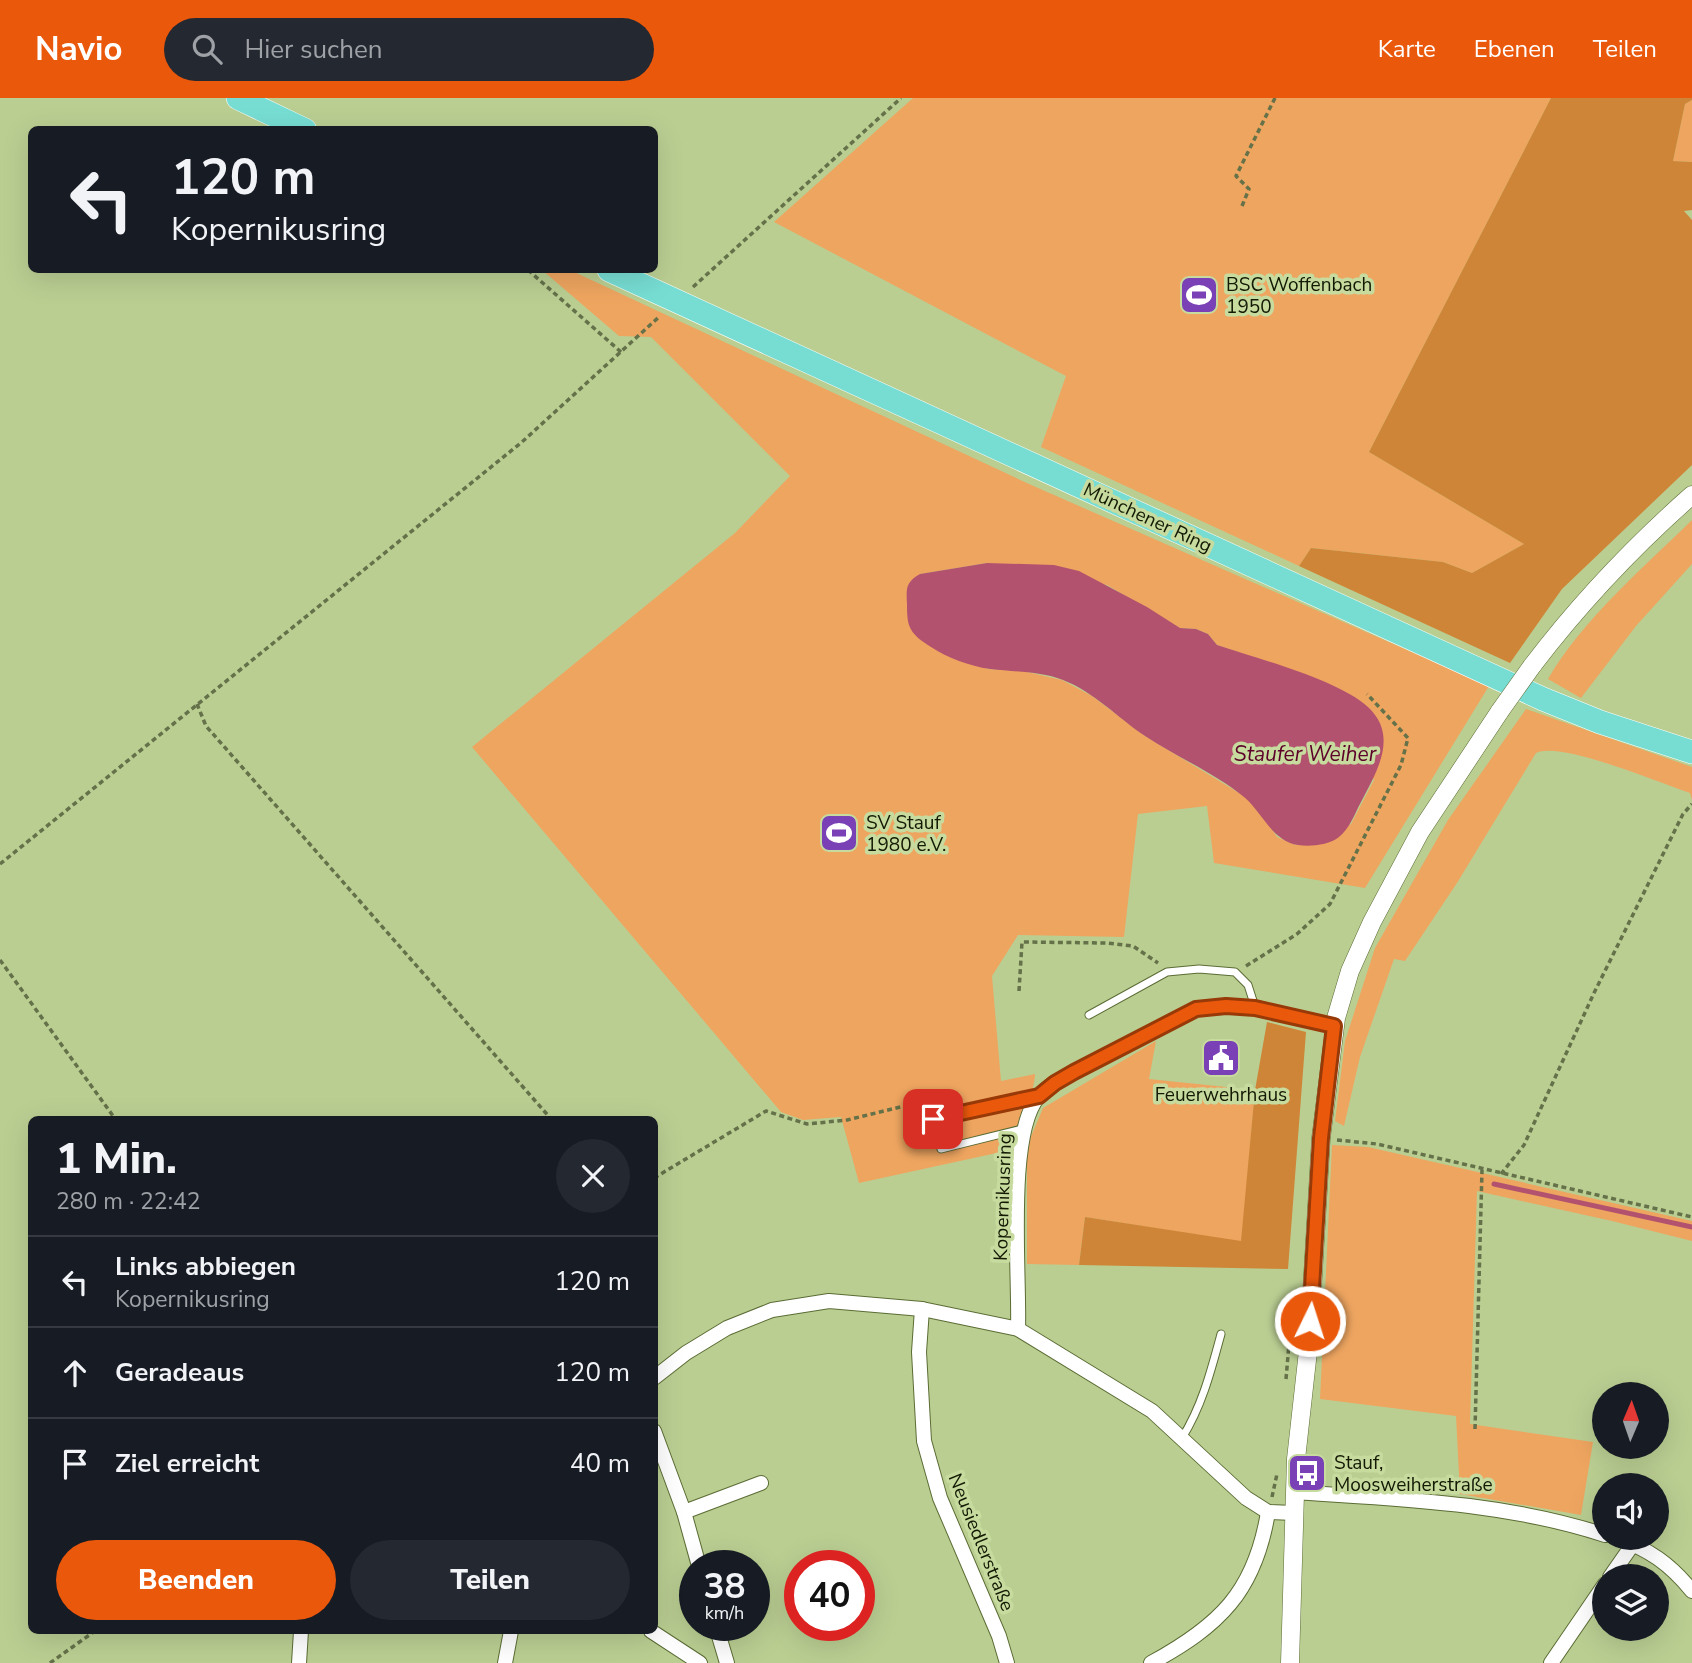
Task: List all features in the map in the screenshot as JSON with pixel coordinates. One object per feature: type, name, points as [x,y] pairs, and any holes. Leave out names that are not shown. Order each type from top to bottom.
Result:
[{"type":"main road","points":[[238,98],[297,126]]},
{"type":"main road","name":"Münchener Ring","points":[[617,273],[1508,684],[1600,722],[1692,752]]},
{"type":"street","points":[[1290,1663],[1294,1492],[1308,1342],[1321,1138],[1334,1026],[1350,971],[1372,922],[1420,832],[1532,666],[1598,587],[1654,529],[1692,495]]},
{"type":"street","name":"Kopernikusring","points":[[1018,1329],[1018,1180],[1023,1129],[1028,1113],[1039,1096],[1074,1072],[1196,1009],[1226,1006],[1255,1008],[1334,1026]]},
{"type":"street","points":[[658,1375],[686,1353],[727,1328],[772,1310],[829,1301],[922,1309],[1018,1329],[1152,1411],[1246,1498],[1268,1513],[1294,1513]]},
{"type":"street","name":"Neusiedlerstraße","points":[[922,1309],[919,1352],[924,1441],[940,1498],[999,1636],[1007,1663]]},
{"type":"street","points":[[658,1442],[684,1512],[695,1550]]},
{"type":"street","points":[[684,1512],[761,1483]]},
{"type":"street","points":[[1294,1492],[1462,1503],[1570,1523],[1592,1531]]},
{"type":"street","points":[[1151,1663],[1186,1642],[1228,1609],[1251,1571],[1264,1538],[1268,1513]]},
{"type":"street","points":[[1643,1550],[1672,1567],[1692,1591]]},
{"type":"street","points":[[1551,1663],[1592,1603]]},
{"type":"street","points":[[299,1663],[301,1634]]},
{"type":"street","points":[[505,1663],[510,1634]]},
{"type":"street","points":[[656,1634],[700,1663]]},
{"type":"street","points":[[720,1641],[727,1663]]},
{"type":"lane","points":[[1088,1014],[1167,972],[1199,969],[1235,972],[1248,985],[1255,1008]]},
{"type":"lane","points":[[1023,1129],[941,1149],[933,1119],[1039,1096]]},
{"type":"lane","points":[[1182,1438],[1195,1417],[1207,1387],[1221,1334]]},
{"type":"path","points":[[1242,206],[1249,189],[1236,176],[1275,98]]},
{"type":"path","points":[[0,864],[522,442],[899,99]]},
{"type":"path","points":[[531,273],[621,352]]},
{"type":"path","points":[[1235,972],[1297,934],[1330,904],[1401,765],[1408,738],[1367,694]]},
{"type":"path","points":[[197,704],[206,726],[548,1116]]},
{"type":"path","points":[[1502,1174],[1524,1145],[1634,910],[1683,814],[1692,804]]},
{"type":"path","points":[[1019,992],[1022,942],[1133,946],[1167,972]]},
{"type":"path","points":[[0,960],[113,1116]]},
{"type":"path","points":[[658,1176],[766,1111],[807,1124],[847,1120],[921,1102],[933,1119]]},
{"type":"path","points":[[1321,1138],[1377,1144],[1692,1217]]},
{"type":"path","points":[[1475,1429],[1482,1170]]},
{"type":"path","points":[[50,1663],[91,1634]]},
{"type":"shaded area","name":"BSC Woffenbach 1950","points":[[913,98],[1551,98],[1369,452],[1524,544],[1472,573],[1443,562],[1311,548],[1299,566],[1041,447],[1066,376],[774,222]]},
{"type":"shaded area","points":[[1551,98],[1692,98],[1685,104],[1673,161],[1692,162],[1692,210],[1684,211],[1692,220],[1692,465],[1562,589],[1510,663],[1299,566],[1311,548],[1443,562],[1472,573],[1524,544],[1369,452]]},
{"type":"shaded area","points":[[1692,100],[1692,162],[1673,161],[1685,104]]},
{"type":"shaded area","points":[[546,273],[576,273],[1029,484],[1489,686],[1365,888],[1214,863],[1207,806],[1138,814],[1124,937],[1018,935],[992,976],[1001,1081],[1035,1074],[1019,1120],[1015,1149],[859,1183],[841,1117],[803,1120],[781,1112],[472,747],[735,533],[790,476],[651,337],[619,336]],"holes":[[[987,563],[1107,585],[1180,628],[1196,629],[1208,634],[1217,645],[1326,683],[1374,780],[1351,824],[1315,845],[1296,845],[1277,837],[1262,814],[1244,796],[1145,736],[1092,696],[1062,680],[1023,671],[987,669],[920,574]]]},
{"type":"shaded area","points":[[1692,520],[1692,564],[1636,626],[1581,698],[1548,679],[1596,615]]},
{"type":"shaded area","points":[[1526,709],[1692,767],[1692,800],[1690,793],[1588,758],[1549,751],[1536,753],[1457,883],[1405,961],[1394,959],[1360,1057],[1344,1126],[1335,1121],[1345,1041],[1375,948],[1448,820]]},
{"type":"shaded area","points":[[1267,1022],[1306,1032],[1288,1269],[1079,1265],[1085,1217],[1241,1241],[1255,1090]]},
{"type":"shaded area","points":[[1156,1041],[1149,1079],[1255,1090],[1242,1242],[1085,1217],[1079,1265],[1027,1264],[1027,1146],[1043,1108]]},
{"type":"shaded area","points":[[1332,1145],[1368,1147],[1692,1221],[1692,1241],[1477,1191],[1470,1424],[1592,1442],[1581,1515],[1460,1494],[1456,1416],[1320,1399]]},
{"type":"water","name":"Staufer Weiher","points":[[987,563],[1054,565],[1079,571],[1180,628],[1196,629],[1208,634],[1217,645],[1318,679],[1355,697],[1377,718],[1384,742],[1373,778],[1346,830],[1335,840],[1325,844],[1303,846],[1289,842],[1274,832],[1244,797],[1145,736],[1074,685],[1045,675],[967,664],[944,655],[918,638],[910,629],[907,617],[909,583],[920,574]]},
{"type":"waterway","points":[[1494,1184],[1692,1227]]},
{"type":"place","name":"BSC Woffenbach 1950","points":[[1199,295]]},
{"type":"place","name":"SV Stauf 1980 e.V.","points":[[839,833]]},
{"type":"place","name":"Feuerwehrhaus","points":[[1221,1058]]},
{"type":"place","name":"Stauf, Moosweiherstraße","points":[[1307,1473]]},
{"type":"route","points":[[933,1119],[1039,1096],[1074,1072],[1196,1009],[1226,1006],[1255,1008],[1334,1026],[1321,1138],[1310,1321]]}]
